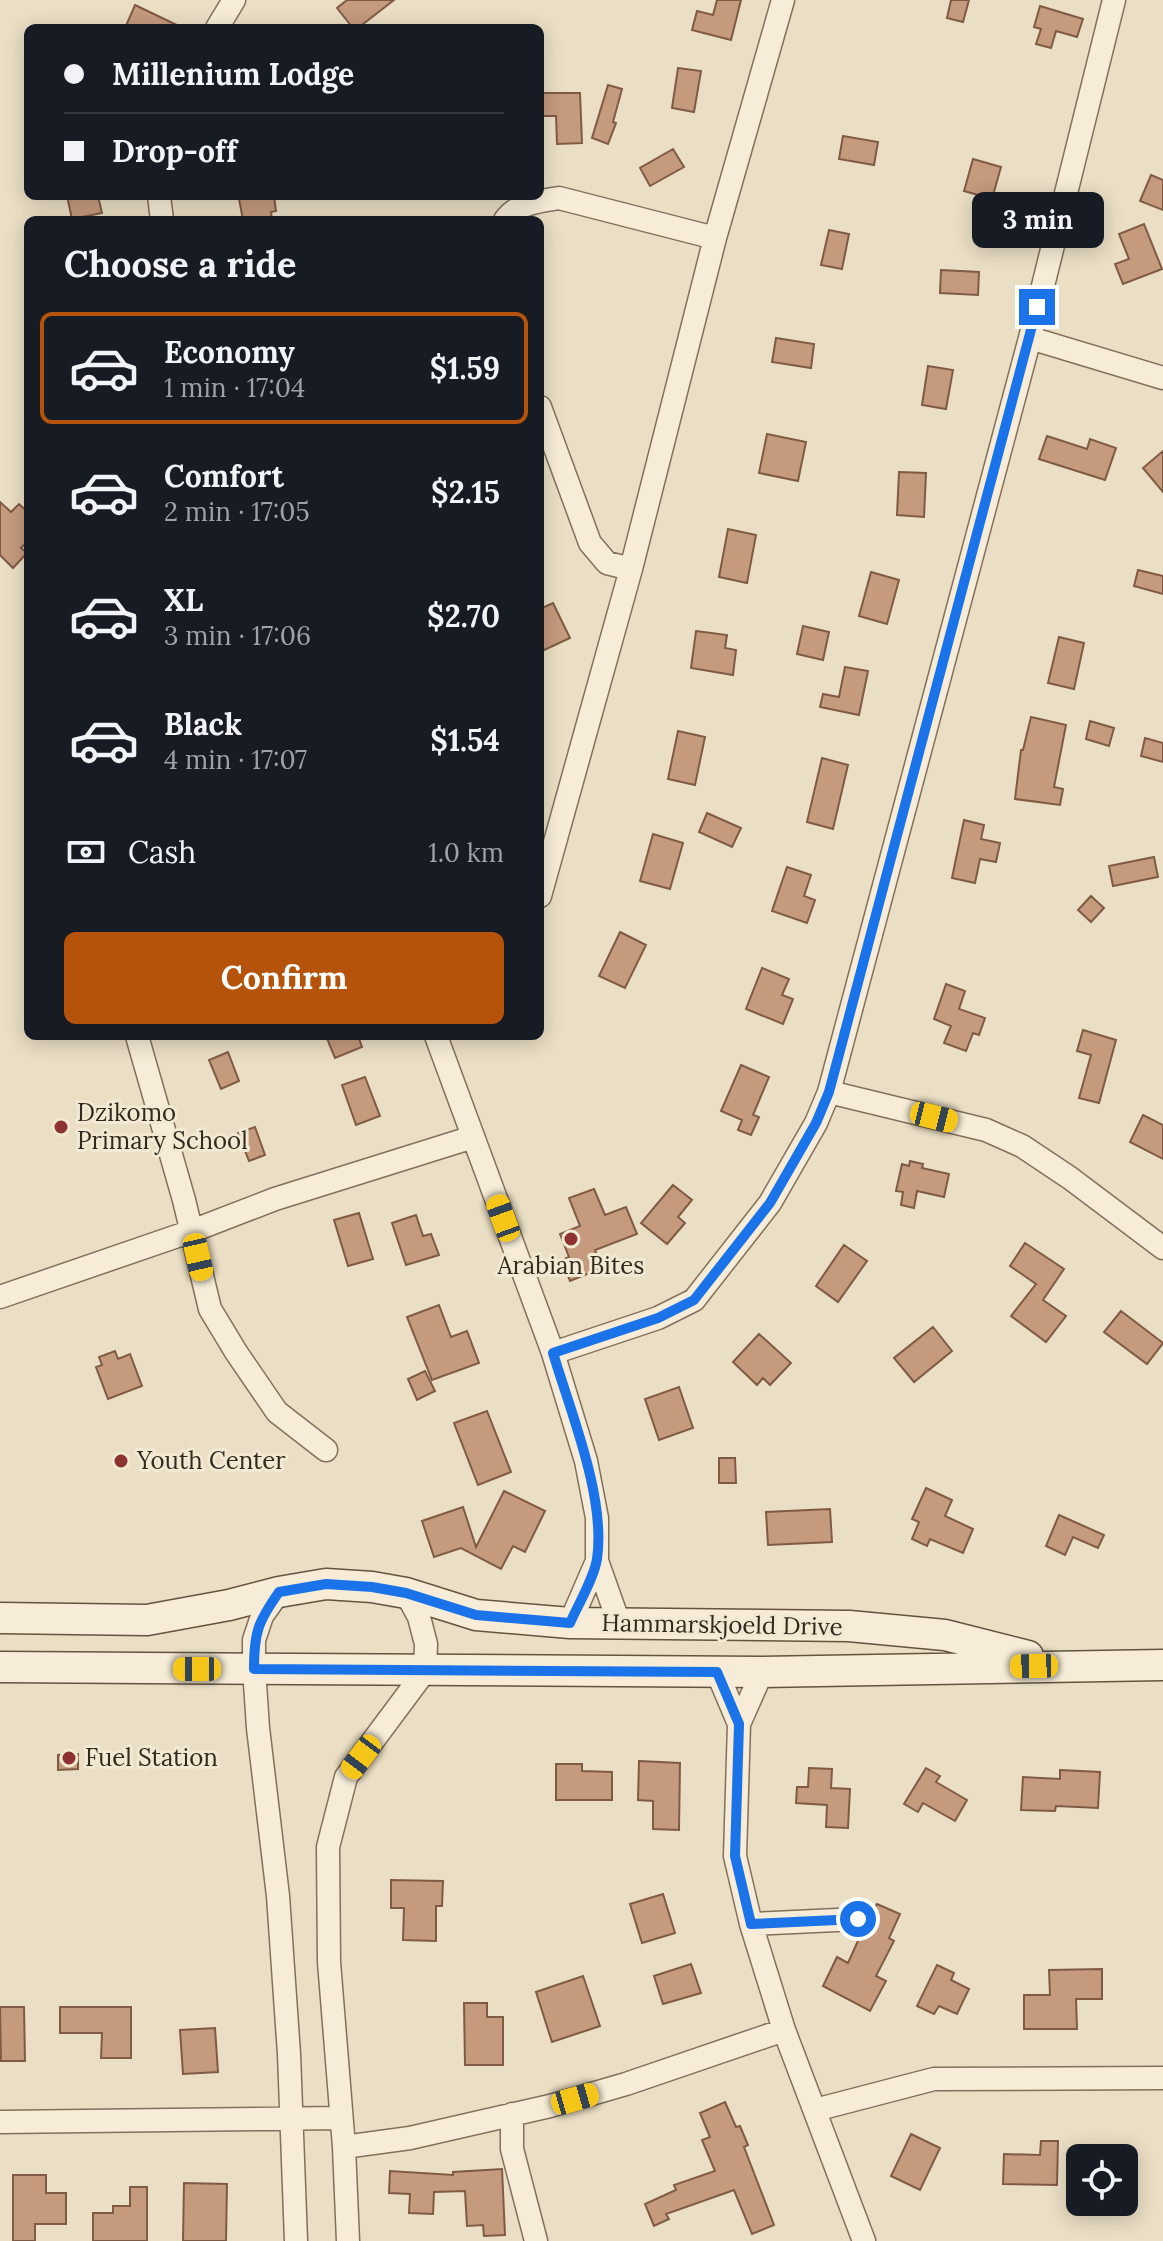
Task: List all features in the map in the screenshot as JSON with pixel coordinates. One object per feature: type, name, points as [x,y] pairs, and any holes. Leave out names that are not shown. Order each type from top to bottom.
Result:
[{"type":"main road","name":"Hammarskjoeld Drive","points":[[0,1618],[147,1620],[326,1584],[406,1593],[476,1615],[570,1623],[815,1626],[945,1635],[1064,1665]]},
{"type":"main road","points":[[815,1626],[827,1649],[819,1671]]},
{"type":"main road","name":"Hammarskjoeld Drive","points":[[0,1667],[762,1672],[1163,1665]]},
{"type":"street","points":[[219,24],[234,0]]},
{"type":"street","points":[[544,882],[631,569],[715,238],[783,0]]},
{"type":"street","points":[[553,1353],[658,1318],[694,1300],[770,1203],[816,1123],[829,1092],[1030,338],[1114,0]]},
{"type":"street","points":[[508,216],[533,202],[559,198],[715,238]]},
{"type":"street","points":[[1030,338],[1163,378]]},
{"type":"street","points":[[544,418],[590,543],[607,563],[631,569]]},
{"type":"street","points":[[138,1040],[192,1231],[210,1309],[277,1412],[326,1450]]},
{"type":"street","points":[[437,1040],[553,1353],[586,1461],[597,1518],[597,1561],[619,1623]]},
{"type":"street","points":[[829,1092],[986,1130],[1022,1146],[1163,1248]]},
{"type":"street","points":[[0,1297],[275,1199],[473,1137]]},
{"type":"street","points":[[570,1623],[597,1561]]},
{"type":"street","points":[[279,1592],[262,1616],[254,1640],[254,1669],[278,1896],[296,2241]]},
{"type":"street","points":[[348,2241],[329,1962],[328,1847],[346,1777],[425,1671],[426,1644],[419,1617],[406,1593]]},
{"type":"street","points":[[717,1672],[739,1724]]},
{"type":"street","points":[[762,1672],[739,1724],[735,1856],[751,1924],[784,2030],[864,2241]]},
{"type":"street","points":[[751,1924],[858,1919]]},
{"type":"street","points":[[344,2147],[410,2138],[550,2106],[626,2084],[784,2030]]},
{"type":"street","points":[[815,2110],[934,2079],[1163,2078]]},
{"type":"street","points":[[512,2114],[512,2149],[536,2241]]},
{"type":"street","points":[[0,2122],[340,2118]]},
{"type":"building","points":[[347,0],[394,0],[363,24],[350,24],[337,8]]},
{"type":"building","points":[[717,0],[741,0],[731,40],[692,30],[697,11],[713,15]]},
{"type":"building","points":[[951,0],[969,0],[963,22],[947,18]]},
{"type":"building","points":[[135,5],[175,24],[127,24]]},
{"type":"building","points":[[1040,6],[1083,19],[1077,37],[1056,31],[1051,48],[1036,44],[1041,29],[1034,27]]},
{"type":"building","points":[[678,68],[701,71],[694,112],[672,108]]},
{"type":"building","points":[[608,85],[622,89],[613,122],[616,123],[608,144],[592,138]]},
{"type":"building","points":[[544,93],[580,93],[582,143],[557,144],[556,116],[544,116]]},
{"type":"building","points":[[843,136],[878,142],[874,165],[839,159]]},
{"type":"building","points":[[673,149],[684,167],[650,186],[640,168]]},
{"type":"building","points":[[973,159],[1001,167],[992,199],[964,191]]},
{"type":"building","points":[[1151,175],[1163,180],[1163,210],[1140,201]]},
{"type":"building","points":[[68,200],[99,200],[102,213],[71,216]]},
{"type":"building","points":[[239,200],[275,200],[276,211],[271,212],[272,216],[242,216]]},
{"type":"building","points":[[1144,224],[1162,269],[1123,284],[1115,264],[1129,259],[1119,234]]},
{"type":"building","points":[[829,230],[849,234],[842,269],[821,265]]},
{"type":"building","points":[[941,270],[979,272],[978,295],[940,293]]},
{"type":"building","points":[[776,338],[814,344],[811,368],[772,362]]},
{"type":"building","points":[[928,366],[953,370],[946,409],[922,405]]},
{"type":"building","points":[[767,434],[806,442],[798,481],[759,473]]},
{"type":"building","points":[[1047,436],[1087,449],[1090,439],[1116,448],[1105,480],[1039,459]]},
{"type":"building","points":[[1163,451],[1163,492],[1143,468]]},
{"type":"building","points":[[899,472],[926,473],[924,517],[897,515]]},
{"type":"building","points":[[0,502],[11,512],[19,504],[24,508],[24,545],[21,548],[24,556],[13,568],[0,555]]},
{"type":"building","points":[[728,529],[756,535],[747,583],[719,577]]},
{"type":"building","points":[[1138,570],[1163,576],[1163,594],[1134,586]]},
{"type":"building","points":[[871,572],[899,580],[887,624],[859,616]]},
{"type":"building","points":[[553,603],[570,638],[544,650],[544,607]]},
{"type":"building","points":[[803,626],[829,632],[823,660],[797,654]]},
{"type":"building","points":[[696,631],[727,635],[725,648],[736,650],[733,675],[691,668]]},
{"type":"building","points":[[1059,637],[1084,643],[1074,689],[1048,683]]},
{"type":"building","points":[[845,667],[868,671],[859,715],[820,707],[823,694],[839,697]]},
{"type":"building","points":[[1031,717],[1066,725],[1054,787],[1063,789],[1060,805],[1015,799],[1021,750]]},
{"type":"building","points":[[1090,721],[1114,728],[1109,746],[1086,739]]},
{"type":"building","points":[[678,731],[705,737],[695,785],[668,779]]},
{"type":"building","points":[[1145,738],[1163,743],[1163,762],[1141,756]]},
{"type":"building","points":[[822,758],[848,765],[833,829],[807,822]]},
{"type":"building","points":[[707,813],[741,828],[732,847],[699,832]]},
{"type":"building","points":[[964,820],[984,825],[981,839],[1000,843],[996,862],[980,859],[975,883],[952,878]]},
{"type":"building","points":[[653,834],[683,843],[670,889],[640,881]]},
{"type":"building","points":[[1154,857],[1158,877],[1113,886],[1109,866]]},
{"type":"building","points":[[787,867],[811,875],[804,896],[815,900],[807,923],[772,911]]},
{"type":"building","points":[[1091,896],[1104,908],[1091,922],[1078,910]]},
{"type":"building","points":[[620,932],[646,945],[625,988],[599,976]]},
{"type":"building","points":[[762,968],[789,979],[782,995],[793,999],[783,1024],[746,1009]]},
{"type":"building","points":[[946,984],[965,991],[959,1009],[985,1018],[979,1035],[973,1033],[966,1051],[944,1043],[951,1026],[934,1019]]},
{"type":"building","points":[[1083,1030],[1116,1040],[1099,1103],[1079,1098],[1091,1055],[1077,1051]]},
{"type":"building","points":[[328,1040],[359,1040],[362,1047],[335,1058]]},
{"type":"building","points":[[228,1052],[239,1081],[221,1089],[209,1060]]},
{"type":"building","points":[[741,1065],[769,1077],[753,1115],[759,1117],[751,1135],[738,1130],[742,1120],[721,1111]]},
{"type":"building","points":[[365,1077],[380,1116],[356,1125],[342,1085]]},
{"type":"building","points":[[1143,1115],[1163,1125],[1163,1159],[1130,1142]]},
{"type":"building","points":[[255,1127],[265,1155],[249,1161],[238,1133]]},
{"type":"building","points":[[910,1161],[923,1164],[922,1168],[949,1174],[944,1197],[917,1191],[914,1208],[901,1205],[903,1192],[896,1191],[902,1164],[909,1166]]},
{"type":"building","points":[[673,1185],[692,1200],[678,1217],[685,1223],[667,1244],[641,1223]]},
{"type":"building","points":[[594,1189],[605,1215],[626,1207],[637,1234],[595,1250],[602,1268],[570,1281],[562,1260],[569,1257],[560,1234],[580,1226],[569,1198]]},
{"type":"building","points":[[359,1213],[373,1259],[348,1266],[334,1220]]},
{"type":"building","points":[[416,1215],[423,1236],[431,1234],[439,1255],[406,1265],[392,1223]]},
{"type":"building","points":[[1025,1243],[1064,1269],[1043,1300],[1066,1316],[1046,1342],[1011,1316],[1036,1284],[1010,1266]]},
{"type":"building","points":[[844,1245],[867,1261],[838,1302],[816,1286]]},
{"type":"building","points":[[439,1305],[451,1337],[467,1331],[479,1363],[432,1380],[407,1317]]},
{"type":"building","points":[[1121,1311],[1163,1343],[1147,1364],[1104,1332]]},
{"type":"building","points":[[933,1327],[952,1351],[914,1382],[894,1358]]},
{"type":"building","points":[[759,1334],[791,1363],[770,1385],[763,1378],[757,1385],[733,1362]]},
{"type":"building","points":[[115,1351],[118,1359],[130,1354],[142,1386],[108,1399],[96,1367],[102,1365],[99,1357]]},
{"type":"building","points":[[425,1371],[435,1391],[417,1400],[408,1379]]},
{"type":"building","points":[[679,1387],[693,1428],[659,1440],[645,1399]]},
{"type":"building","points":[[487,1411],[511,1472],[478,1485],[454,1423]]},
{"type":"building","points":[[719,1458],[735,1458],[736,1483],[719,1483]]},
{"type":"building","points":[[926,1488],[952,1500],[945,1516],[973,1529],[963,1553],[930,1539],[927,1546],[912,1539],[919,1522],[912,1519]]},
{"type":"building","points":[[504,1491],[545,1511],[525,1552],[513,1546],[501,1569],[461,1548],[434,1557],[422,1521],[463,1507],[476,1547]]},
{"type":"building","points":[[830,1509],[832,1542],[768,1545],[766,1512]]},
{"type":"building","points":[[1059,1515],[1104,1535],[1098,1548],[1073,1537],[1065,1555],[1046,1546]]},
{"type":"building","points":[[78,1754],[78,1769],[58,1770],[58,1755]]},
{"type":"building","points":[[639,1761],[680,1763],[679,1830],[653,1829],[653,1801],[638,1800]]},
{"type":"building","points":[[556,1764],[582,1764],[582,1771],[612,1772],[612,1800],[556,1800]]},
{"type":"building","points":[[809,1768],[832,1769],[831,1788],[850,1789],[848,1828],[826,1827],[827,1805],[796,1803],[797,1787],[808,1787]]},
{"type":"building","points":[[926,1768],[940,1776],[936,1782],[967,1800],[955,1821],[923,1803],[918,1812],[904,1804]]},
{"type":"building","points":[[1060,1770],[1100,1772],[1098,1808],[1056,1806],[1055,1811],[1021,1810],[1023,1777],[1060,1779]]},
{"type":"building","points":[[391,1880],[443,1881],[442,1906],[436,1906],[436,1941],[403,1940],[404,1908],[391,1908]]},
{"type":"building","points":[[663,1894],[675,1933],[642,1943],[630,1904]]},
{"type":"building","points":[[877,1904],[900,1914],[889,1938],[894,1941],[876,1976],[886,1981],[870,2011],[823,1986],[837,1957],[848,1963],[862,1932],[871,1925],[871,1914]]},
{"type":"building","points":[[691,1964],[701,1993],[663,2004],[654,1976]]},
{"type":"building","points":[[937,1965],[954,1973],[951,1980],[969,1989],[957,2014],[939,2006],[934,2014],[917,2006]]},
{"type":"building","points":[[1102,1969],[1102,1999],[1076,1999],[1077,2029],[1024,2029],[1024,1995],[1050,1995],[1049,1970]]},
{"type":"building","points":[[583,1976],[600,2026],[552,2042],[536,1992]]},
{"type":"building","points":[[464,2003],[487,2003],[487,2017],[503,2017],[503,2065],[465,2065]]},
{"type":"building","points":[[0,2007],[24,2007],[25,2061],[1,2061]]},
{"type":"building","points":[[60,2007],[131,2007],[131,2058],[101,2058],[102,2033],[60,2033]]},
{"type":"building","points":[[215,2028],[218,2072],[183,2074],[180,2030]]},
{"type":"building","points":[[725,2102],[748,2145],[744,2147],[774,2225],[752,2234],[734,2190],[666,2214],[669,2219],[654,2226],[645,2204],[676,2190],[674,2185],[715,2171],[702,2140],[710,2137],[700,2113]]},
{"type":"building","points":[[911,2134],[940,2148],[920,2190],[891,2176]]},
{"type":"building","points":[[1041,2141],[1058,2141],[1057,2185],[1003,2184],[1004,2154],[1040,2155]]},
{"type":"building","points":[[502,2169],[505,2235],[484,2236],[483,2225],[467,2226],[465,2191],[434,2192],[433,2214],[409,2213],[410,2194],[389,2193],[390,2171],[453,2175],[453,2172]]},
{"type":"building","points":[[13,2175],[46,2175],[46,2193],[66,2193],[66,2224],[35,2224],[35,2241],[13,2241]]},
{"type":"building","points":[[184,2183],[227,2184],[226,2241],[183,2241]]},
{"type":"building","points":[[130,2187],[147,2187],[147,2241],[93,2241],[93,2213],[113,2213],[113,2206],[130,2206]]},
{"type":"place","name":"Dzikomo Primary School","points":[[61,1127]]},
{"type":"place","name":"Arabian Bites","points":[[571,1239]]},
{"type":"place","name":"Youth Center","points":[[121,1461]]},
{"type":"place","name":"Fuel Station","points":[[69,1758]]},
{"type":"route","points":[[858,1919],[751,1924],[735,1856],[739,1724],[717,1672],[254,1669],[254,1640],[262,1616],[279,1592],[326,1584],[406,1593],[476,1615],[570,1623],[597,1561],[597,1518],[586,1461],[553,1353],[658,1318],[694,1300],[770,1203],[816,1123],[829,1092],[1037,307]]}]
